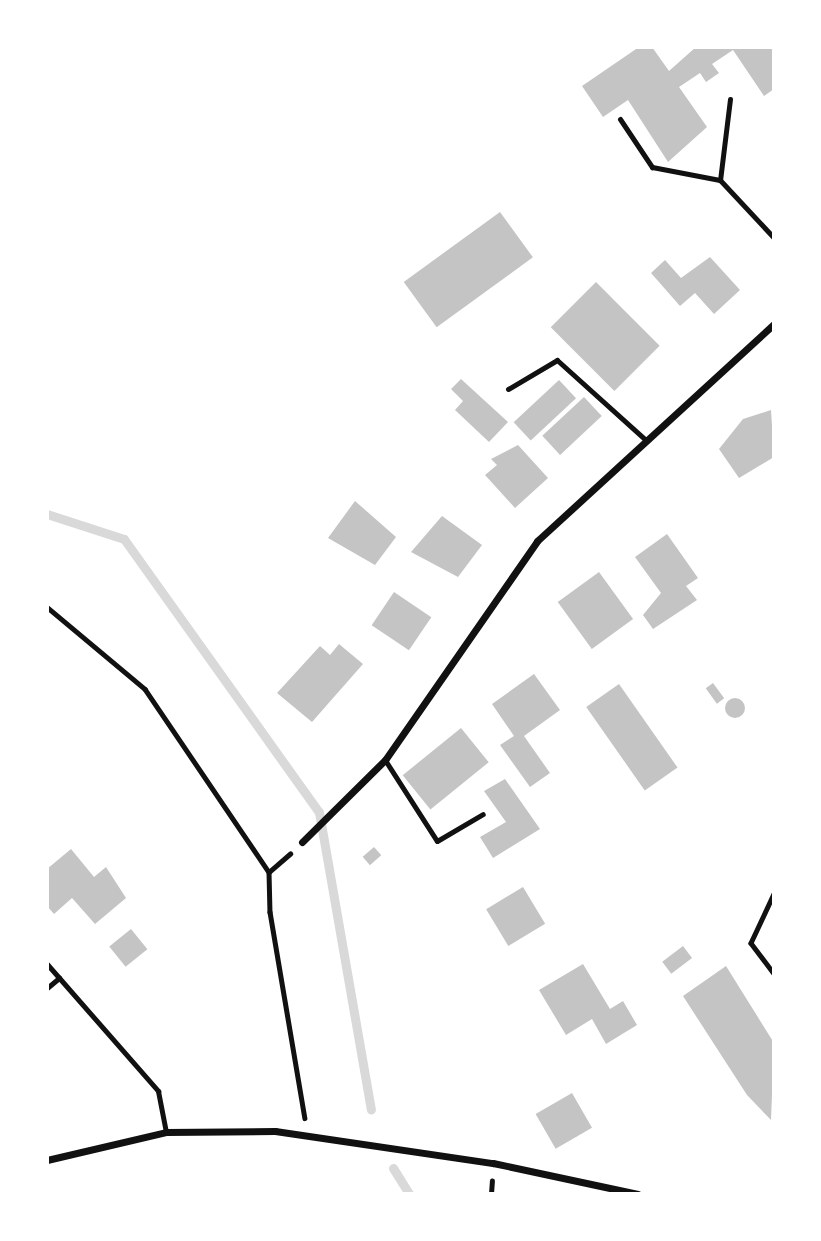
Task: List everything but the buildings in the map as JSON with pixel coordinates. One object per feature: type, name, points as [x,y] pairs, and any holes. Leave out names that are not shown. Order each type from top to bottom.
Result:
[{"type":"street","points":[[302,842],[385,761],[537,541],[774,324]]},
{"type":"street","points":[[47,1160],[166,1132],[306,1133],[638,1194]]},
{"type":"lane","points":[[720,180],[730,99]]},
{"type":"lane","points":[[620,119],[652,166],[720,180],[774,238]]},
{"type":"lane","points":[[509,389],[557,360],[646,440]]},
{"type":"lane","points":[[385,761],[437,841],[483,814]]},
{"type":"lane","points":[[47,964],[158,1091],[166,1132]]},
{"type":"lane","points":[[47,988],[59,978]]},
{"type":"path","points":[[47,607],[145,689],[270,872],[270,912],[302,1080],[306,1133]]},
{"type":"path","points":[[270,872],[302,842]]},
{"type":"path","points":[[774,894],[751,943],[774,974]]},
{"type":"waterway","points":[[47,514],[124,539],[319,812],[371,1109]]},
{"type":"waterway","points":[[393,1168],[409,1194]]}]
